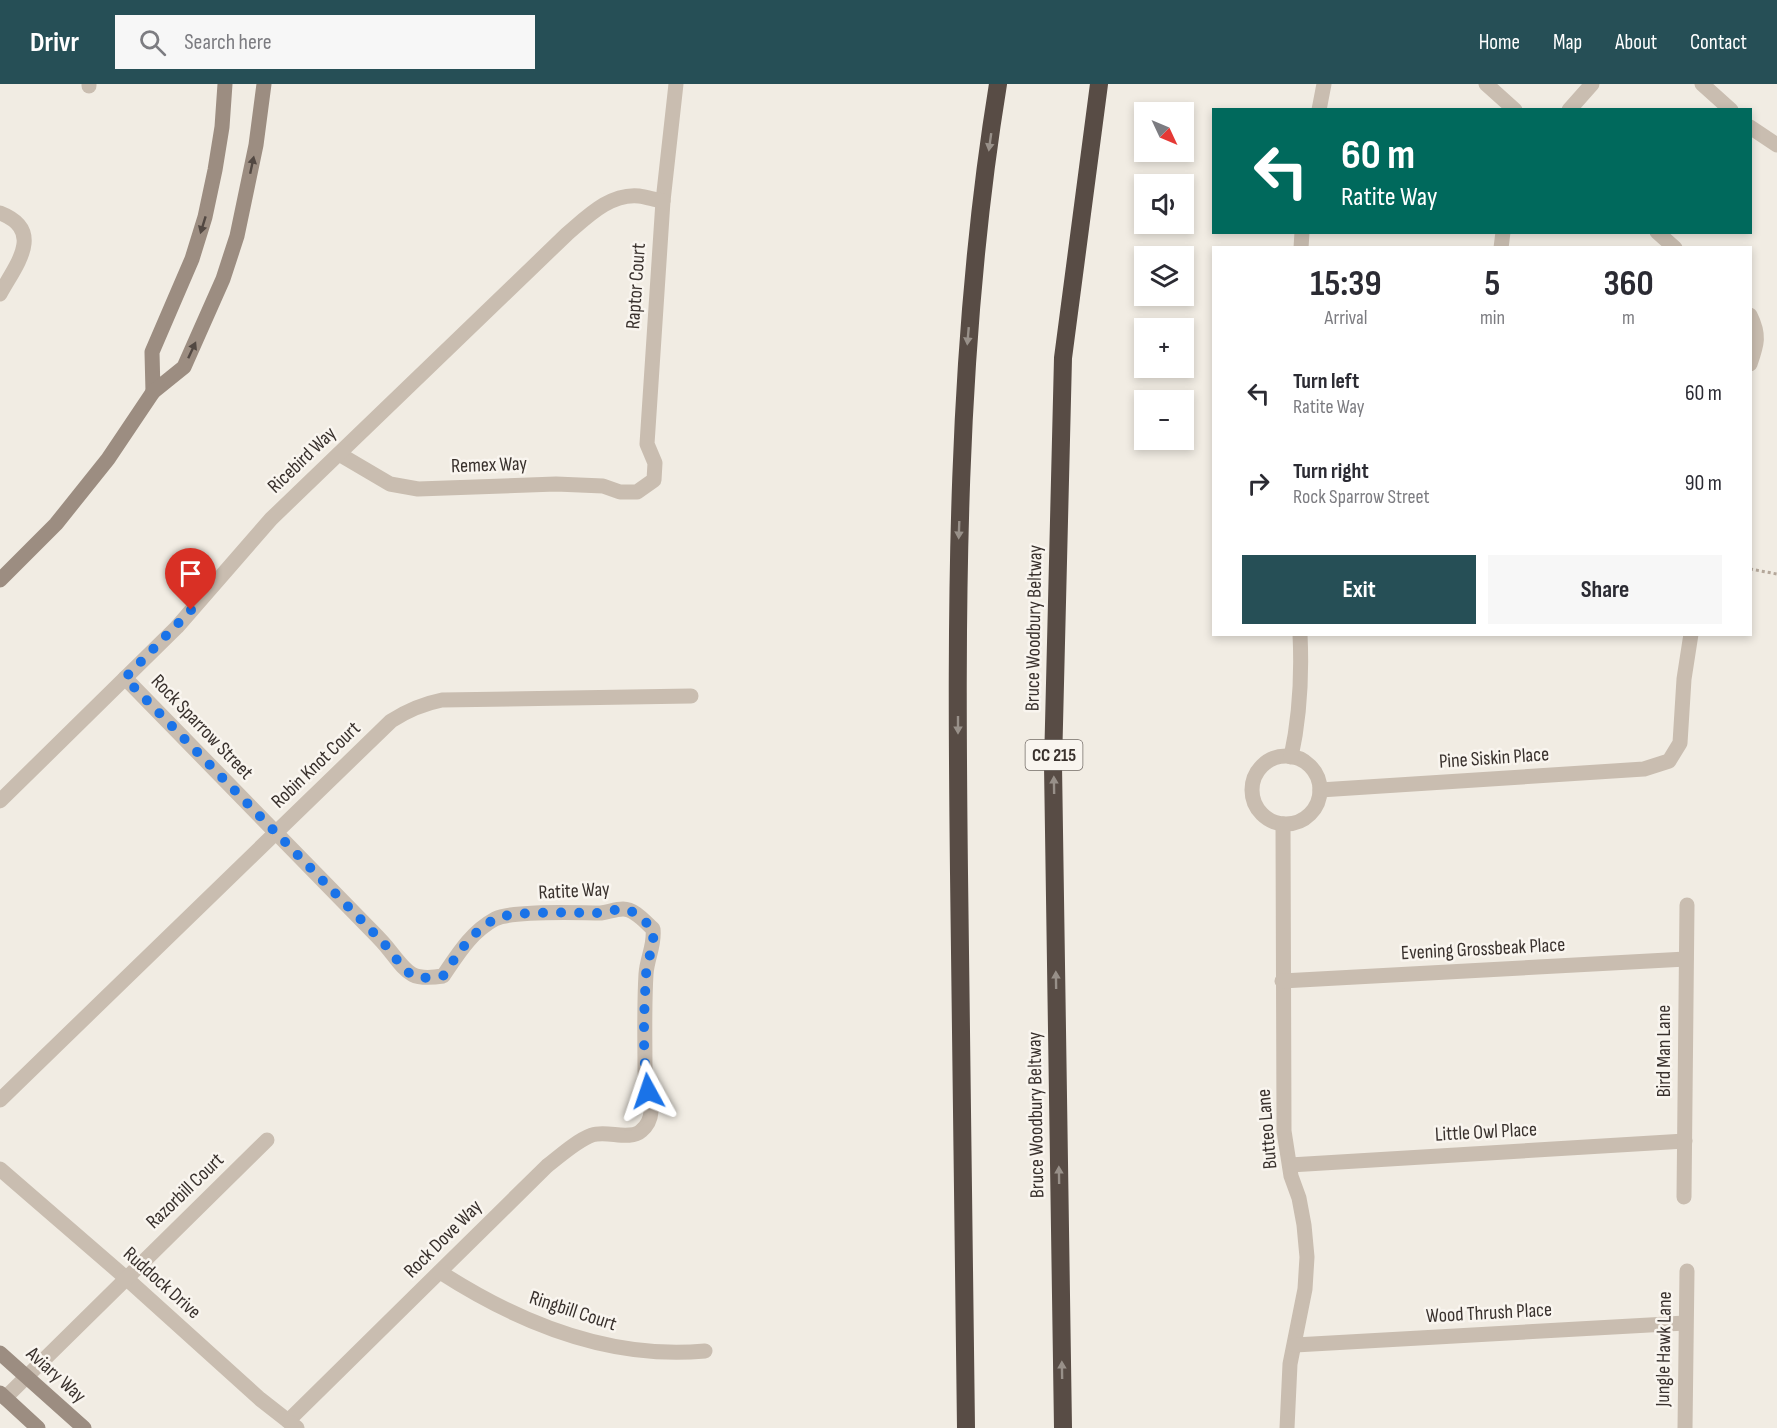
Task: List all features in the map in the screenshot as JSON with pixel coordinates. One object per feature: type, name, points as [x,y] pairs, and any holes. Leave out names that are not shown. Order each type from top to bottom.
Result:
[{"type":"highway","points":[[966,1428],[958,772],[958,557],[965,373],[977,229],[998,84]]},
{"type":"highway","name":"Bruce Woodbury Beltway","points":[[1063,1428],[1053,765],[1063,357],[1099,84]]},
{"type":"main road","points":[[153,392],[152,352],[192,259],[205,218],[220,138],[225,84]]},
{"type":"main road","points":[[0,580],[56,524],[108,459],[153,392],[184,367],[223,279],[237,236],[256,145],[264,84]]},
{"type":"main road","name":"Aviary Way","points":[[0,1353],[84,1428]]},
{"type":"main road","points":[[3,1396],[38,1428]]},
{"type":"street","name":"Raptor Court","points":[[646,486],[654,480],[655,463],[647,444],[663,201],[676,84]]},
{"type":"street","points":[[1319,108],[1324,84]]},
{"type":"street","points":[[1486,84],[1513,108]]},
{"type":"street","points":[[1571,108],[1592,84]]},
{"type":"street","points":[[1702,84],[1729,108]]},
{"type":"street","points":[[1752,128],[1777,145]]},
{"type":"street","name":"Ricebird Way","points":[[0,801],[177,627],[271,519],[567,234],[595,210],[620,198],[637,196],[663,201]]},
{"type":"street","points":[[0,213],[12,218],[20,228],[25,240],[24,252],[0,294]]},
{"type":"street","points":[[1659,234],[1672,246]]},
{"type":"street","points":[[1752,358],[1758,341],[1753,321]]},
{"type":"street","name":"Remex Way","points":[[339,454],[390,484],[418,489],[556,484],[603,486],[620,492],[638,492],[646,486]]},
{"type":"street","points":[[1291,757],[1301,693],[1300,636]]},
{"type":"street","name":"Pine Siskin Place","points":[[1320,790],[1644,769],[1657,766],[1669,761],[1680,743],[1684,679],[1690,636]]},
{"type":"street","name":"Rock Sparrow Street","points":[[125,678],[370,929],[400,966],[409,974],[426,978]]},
{"type":"street","name":"Robin Knot Court","points":[[0,1100],[391,722],[408,710],[425,703],[442,700],[691,696]]},
{"type":"street","points":[[1277,757],[1291,757],[1302,760],[1312,768],[1318,779],[1320,790],[1317,804],[1309,814],[1295,823],[1283,824],[1270,820],[1260,812],[1254,801],[1252,788],[1257,772],[1266,763],[1277,757]]},
{"type":"street","name":"Butteo Lane","points":[[1283,824],[1284,1131],[1304,1225],[1307,1257],[1305,1289],[1290,1364],[1287,1428]]},
{"type":"street","name":"Bird Man Lane","points":[[1684,1197],[1687,905]]},
{"type":"street","name":"Ratite Way","points":[[426,978],[443,976],[458,952],[479,930],[498,918],[550,913],[612,912],[622,909],[633,912],[653,929],[654,941],[646,973],[645,1074],[652,1106],[651,1118],[645,1125]]},
{"type":"street","name":"Evening Grossbeak Place","points":[[1282,981],[1686,958]]},
{"type":"street","name":"Rock Dove Way","points":[[292,1425],[440,1272],[547,1166],[592,1135],[613,1133],[629,1136],[641,1132],[645,1125]]},
{"type":"street","name":"Razorbill Court","points":[[3,1396],[27,1378],[267,1140]]},
{"type":"street","name":"Little Owl Place","points":[[1290,1165],[1685,1142]]},
{"type":"street","name":"Ruddock Drive","points":[[0,1169],[292,1425]]},
{"type":"street","name":"Jungle Hawk Lane","points":[[1684,1428],[1687,1271]]},
{"type":"street","name":"Ringbill Court","points":[[440,1272],[510,1313],[549,1329],[593,1342],[642,1352],[675,1354],[705,1351]]},
{"type":"street","name":"Wood Thrush Place","points":[[1295,1345],[1685,1323]]},
{"type":"path","points":[[1752,569],[1777,574]]},
{"type":"route","points":[[191,610],[125,678],[370,929],[409,974],[426,978],[443,976],[458,952],[479,930],[498,918],[550,913],[599,913],[622,909],[633,912],[653,929],[654,941],[646,973],[645,1074],[648,1091]]}]
